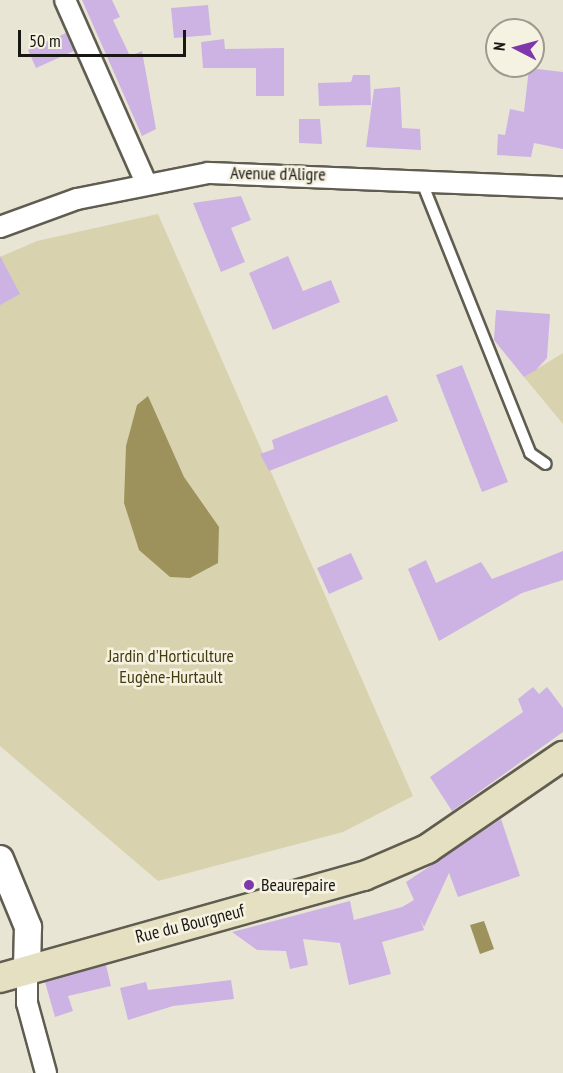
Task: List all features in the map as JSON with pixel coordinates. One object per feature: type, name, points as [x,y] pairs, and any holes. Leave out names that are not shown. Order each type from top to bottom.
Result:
[{"type":"main road","name":"Rue du Bourgneuf","points":[[0,978],[27,967],[364,876],[427,849],[563,756]]},
{"type":"street","points":[[65,0],[146,183]]},
{"type":"street","name":"Avenue d'Aligre","points":[[0,227],[77,199],[146,183],[208,173],[270,171],[563,187]]},
{"type":"street","points":[[0,859],[28,927],[27,1003],[46,1073]]},
{"type":"lane","points":[[421,180],[530,453],[546,464]]},
{"type":"green space","name":"Jardin d'Horticulture Eugène-Hurtault","points":[[158,214],[413,796],[343,832],[158,881],[0,746],[0,257],[37,241]]},
{"type":"green space","points":[[563,353],[563,424],[524,377]]},
{"type":"shaded area","points":[[148,396],[184,477],[219,527],[218,563],[190,578],[170,577],[139,550],[124,503],[126,446],[137,405]]},
{"type":"shaded area","points":[[484,921],[494,949],[480,954],[470,925]]},
{"type":"building","points":[[82,0],[112,0],[120,17],[113,20],[130,56],[142,51],[156,129],[142,136]]},
{"type":"building","points":[[208,5],[211,35],[174,38],[171,8]]},
{"type":"building","points":[[66,33],[74,51],[36,68],[28,50]]},
{"type":"building","points":[[224,39],[225,49],[284,48],[284,96],[256,96],[256,68],[203,68],[201,42]]},
{"type":"building","points":[[545,70],[563,72],[563,149],[534,143],[531,157],[497,155],[498,134],[505,135],[510,109],[524,112],[528,78],[545,78]]},
{"type":"building","points":[[353,75],[370,75],[371,105],[319,106],[318,83],[351,82]]},
{"type":"building","points":[[400,87],[402,128],[420,129],[421,150],[366,147],[374,89]]},
{"type":"building","points":[[299,119],[320,119],[322,144],[299,143]]},
{"type":"building","points":[[241,196],[251,220],[231,228],[245,262],[221,272],[193,203]]},
{"type":"building","points":[[0,256],[20,294],[0,305]]},
{"type":"building","points":[[288,256],[303,291],[331,280],[340,302],[273,330],[249,273]]},
{"type":"building","points":[[496,310],[550,314],[547,358],[536,370],[524,377],[494,340]]},
{"type":"building","points":[[462,365],[508,482],[482,492],[436,375]]},
{"type":"building","points":[[387,395],[398,421],[269,471],[260,454],[274,449],[272,440]]},
{"type":"building","points":[[563,551],[563,580],[522,593],[439,641],[408,569],[426,560],[436,583],[481,562],[492,579]]},
{"type":"building","points":[[351,553],[363,579],[329,594],[317,568]]},
{"type":"building","points":[[533,687],[539,694],[547,687],[563,708],[563,732],[452,811],[430,777],[523,712],[518,699]]},
{"type":"building","points":[[501,819],[520,876],[458,897],[449,873],[424,927],[420,918],[424,930],[382,942],[391,974],[349,985],[340,943],[303,939],[308,965],[290,969],[286,951],[257,950],[232,932],[350,901],[354,920],[402,907],[414,900],[406,882]]},
{"type":"building","points":[[106,965],[111,986],[68,996],[73,1011],[55,1017],[45,982]]},
{"type":"building","points":[[231,980],[234,999],[173,1006],[128,1020],[120,988],[146,982],[148,990]]},
{"type":"place","name":"Beaurepaire","points":[[249,885]]}]
